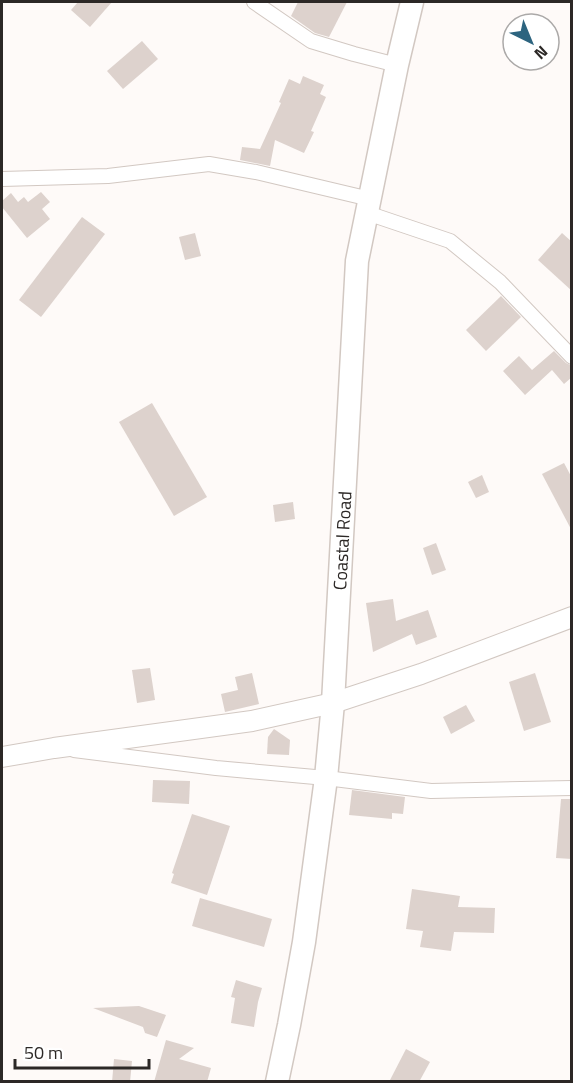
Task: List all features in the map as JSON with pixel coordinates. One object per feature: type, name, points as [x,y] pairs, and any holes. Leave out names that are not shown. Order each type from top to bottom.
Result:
[{"type":"main road","name":"Coastal Road","points":[[277,1082],[304,942],[326,778],[333,703],[357,261],[412,2]]},
{"type":"street","points":[[254,2],[311,41],[397,65]]},
{"type":"street","points":[[2,179],[108,176],[209,164],[256,172],[368,206],[450,241],[500,282],[572,357]]},
{"type":"street","points":[[2,757],[252,722],[333,703],[421,674],[572,617]]},
{"type":"street","points":[[54,748],[216,768],[431,790],[572,788]]},
{"type":"building","points":[[78,2],[112,2],[90,27],[71,10]]},
{"type":"building","points":[[298,2],[347,2],[329,37],[315,33],[291,16]]},
{"type":"building","points":[[142,41],[158,59],[123,89],[107,71]]},
{"type":"building","points":[[303,76],[324,85],[320,94],[326,97],[304,153],[275,140],[270,166],[240,160],[242,147],[260,149],[289,79],[300,84]]},
{"type":"building","points":[[41,192],[50,202],[42,209],[50,219],[27,238],[2,207],[2,201],[11,193],[18,202],[24,197],[28,202]]},
{"type":"building","points":[[82,217],[105,234],[41,317],[19,300]]},
{"type":"building","points":[[195,233],[201,256],[185,260],[179,237]]},
{"type":"building","points":[[562,233],[572,242],[572,291],[538,260]]},
{"type":"building","points":[[501,296],[521,317],[486,351],[466,330]]},
{"type":"building","points":[[554,351],[572,366],[572,377],[564,384],[552,370],[525,395],[503,371],[519,356],[532,370]]},
{"type":"building","points":[[152,403],[207,497],[174,516],[119,422]]},
{"type":"building","points":[[564,463],[572,478],[572,531],[542,474]]},
{"type":"building","points":[[482,475],[489,492],[476,498],[468,482]]},
{"type":"building","points":[[293,502],[295,519],[275,522],[273,505]]},
{"type":"building","points":[[436,543],[446,570],[432,575],[423,548]]},
{"type":"building","points":[[393,599],[396,621],[428,610],[437,637],[416,645],[412,634],[373,652],[366,603]]},
{"type":"building","points":[[150,668],[155,700],[137,703],[132,670]]},
{"type":"building","points":[[252,673],[259,704],[225,712],[221,694],[238,690],[235,677]]},
{"type":"building","points":[[535,673],[551,722],[524,731],[509,682]]},
{"type":"building","points":[[466,705],[475,721],[451,734],[443,717]]},
{"type":"building","points":[[274,729],[290,740],[289,755],[267,754],[268,737]]},
{"type":"building","points":[[153,780],[190,781],[189,804],[152,802]]},
{"type":"building","points":[[352,790],[405,797],[403,814],[392,813],[392,819],[349,815]]},
{"type":"building","points":[[561,799],[572,799],[572,859],[556,858]]},
{"type":"building","points":[[192,814],[230,826],[207,895],[171,883],[174,874],[172,873]]},
{"type":"building","points":[[412,889],[460,896],[458,907],[495,908],[494,933],[454,932],[451,951],[420,947],[423,931],[406,929]]},
{"type":"building","points":[[200,898],[272,919],[264,947],[192,926]]},
{"type":"building","points":[[236,980],[262,988],[254,1027],[231,1023],[235,998],[231,997]]},
{"type":"building","points":[[139,1006],[166,1015],[157,1037],[145,1033],[143,1027],[93,1008]]},
{"type":"building","points":[[166,1040],[194,1048],[179,1059],[211,1068],[207,1082],[154,1082]]},
{"type":"building","points":[[406,1049],[430,1062],[419,1082],[389,1082]]},
{"type":"building","points":[[114,1059],[132,1061],[130,1082],[112,1082]]}]
